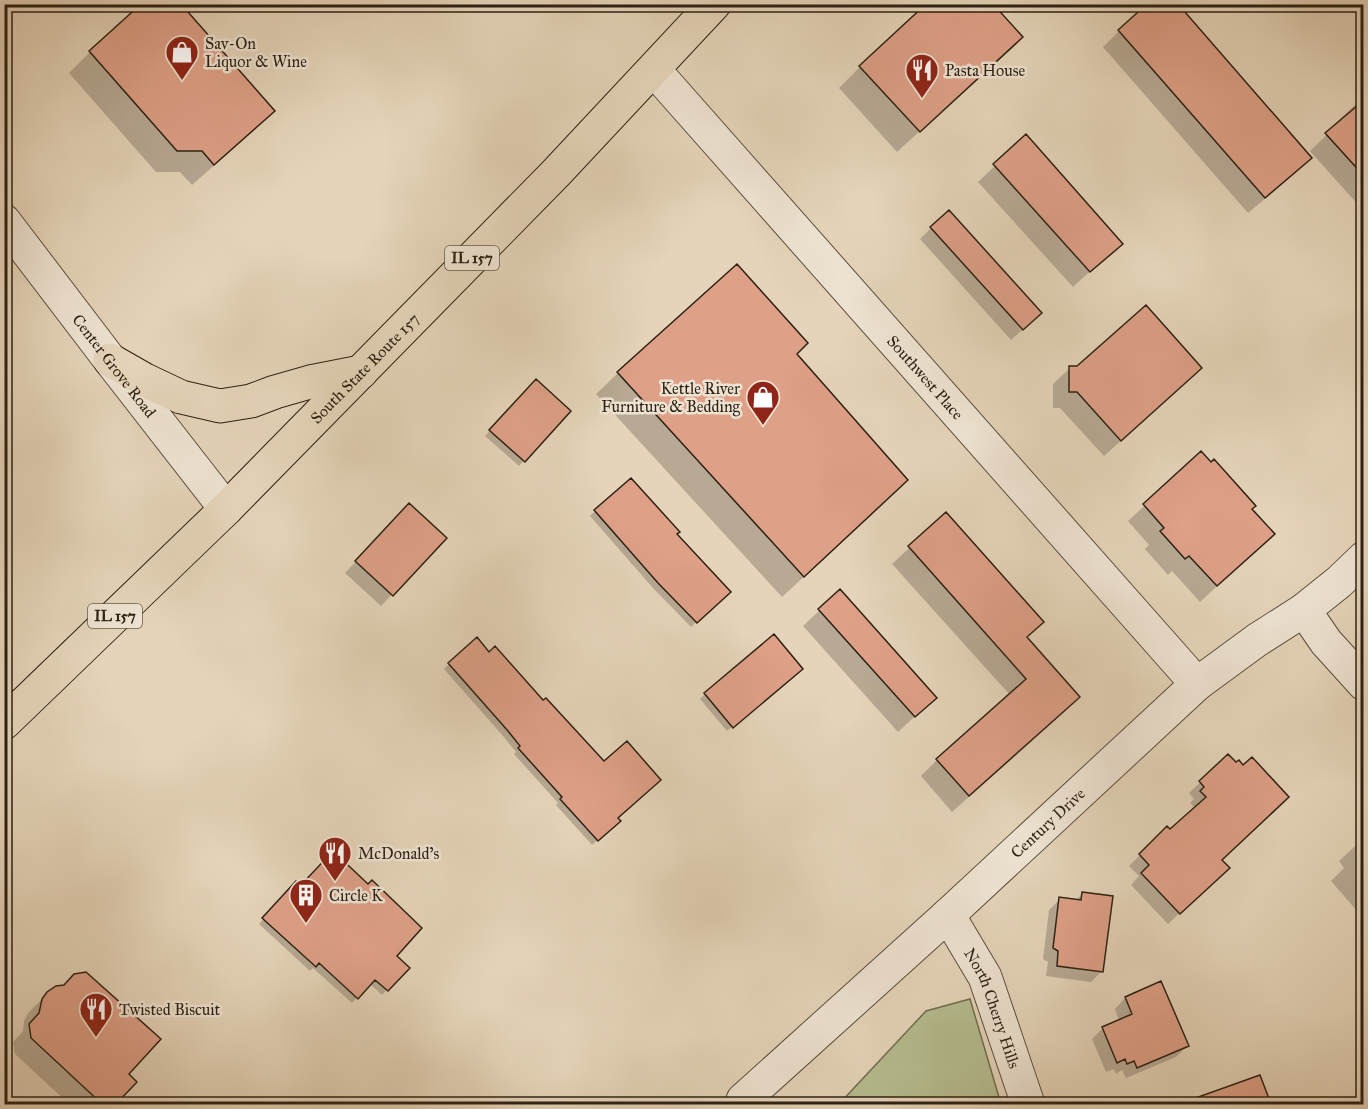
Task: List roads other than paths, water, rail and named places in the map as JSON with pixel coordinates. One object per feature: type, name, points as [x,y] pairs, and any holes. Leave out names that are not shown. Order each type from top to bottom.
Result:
[{"type":"main road","name":"South State Route 157","points":[[4,723],[226,509],[556,173],[714,4]]},
{"type":"main road","points":[[110,360],[181,397],[220,406],[251,401],[310,382],[361,372]]},
{"type":"street","name":"Southwest Place","points":[[654,70],[1197,684]]},
{"type":"street","name":"Center Grove Road","points":[[4,221],[226,509]]},
{"type":"street","name":"Century Drive","points":[[743,1100],[948,915],[1197,684],[1257,640],[1304,610],[1364,558]]},
{"type":"street","points":[[1304,610],[1326,642],[1364,684]]},
{"type":"street","name":"North Cherry Hills","points":[[948,915],[985,977],[1028,1104]]},
{"type":"place","name":"Sav-On Liquor & Wine","points":[[182,81]]},
{"type":"place","name":"Pasta House","points":[[922,99]]},
{"type":"place","name":"Kettle River Furniture & Bedding","points":[[763,426]]},
{"type":"place","name":"McDonald's","points":[[335,882]]},
{"type":"place","name":"Circle K","points":[[306,924]]},
{"type":"place","name":"Twisted Biscuit","points":[[96,1038]]}]
